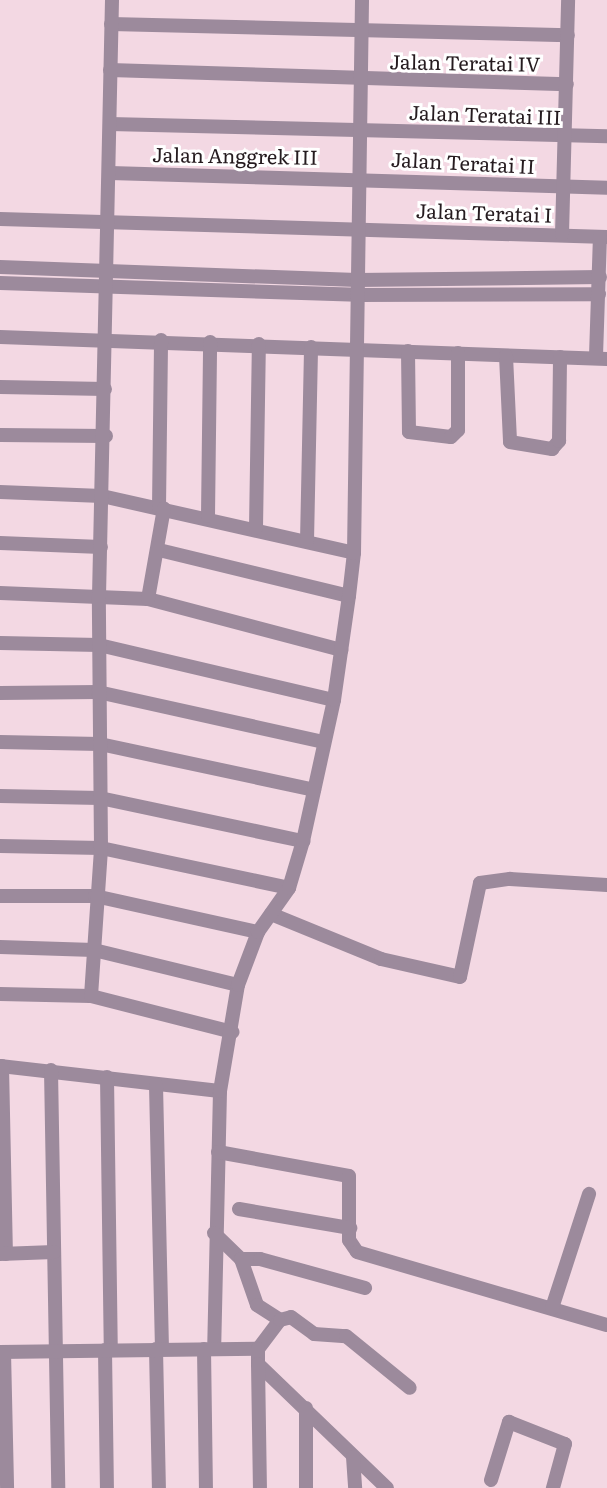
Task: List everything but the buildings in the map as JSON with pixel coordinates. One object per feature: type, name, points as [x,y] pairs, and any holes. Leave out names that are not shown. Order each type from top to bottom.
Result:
[{"type":"street","points":[[91,996],[95,896],[101,848],[99,596],[106,436],[112,0]]},
{"type":"street","points":[[206,1488],[220,1091],[238,985],[258,932],[289,888],[303,841],[334,700],[354,553],[362,0]]},
{"type":"street","points":[[562,234],[568,0]]},
{"type":"street","points":[[111,24],[568,35]]},
{"type":"street","name":"Jalan Teratai IV","points":[[110,70],[567,84]]},
{"type":"street","name":"Jalan Teratai III","points":[[110,124],[607,136]]},
{"type":"street","name":"Jalan Anggrek III","points":[[110,173],[360,178]]},
{"type":"street","name":"Jalan Teratai II","points":[[360,178],[607,188]]},
{"type":"street","name":"Jalan Teratai I","points":[[0,219],[604,237]]},
{"type":"street","points":[[0,337],[161,340],[601,358],[599,294],[604,237]]},
{"type":"street","points":[[0,267],[107,279]]},
{"type":"street","points":[[357,288],[600,277]]},
{"type":"street","points":[[0,283],[107,279],[599,294]]},
{"type":"street","points":[[148,599],[159,550],[161,340]]},
{"type":"street","points":[[208,516],[210,342]]},
{"type":"street","points":[[256,528],[259,344]]},
{"type":"street","points":[[307,541],[311,347]]},
{"type":"street","points":[[408,351],[409,432],[451,437],[458,430],[458,353]]},
{"type":"street","points":[[506,356],[510,442],[552,449],[559,441],[560,357]]},
{"type":"street","points":[[0,387],[105,389]]},
{"type":"street","points":[[0,435],[106,436]]},
{"type":"street","points":[[0,492],[102,496],[208,516],[354,553]]},
{"type":"street","points":[[0,543],[101,547]]},
{"type":"street","points":[[159,550],[349,596]]},
{"type":"street","points":[[0,593],[148,599],[341,650]]},
{"type":"street","points":[[0,643],[99,645],[334,700]]},
{"type":"street","points":[[0,693],[98,692],[324,742]]},
{"type":"street","points":[[0,742],[100,744],[314,790]]},
{"type":"street","points":[[0,796],[100,798],[303,841]]},
{"type":"street","points":[[0,846],[101,848],[289,888]]},
{"type":"street","points":[[271,914],[381,959],[460,977],[480,883],[510,879],[607,885]]},
{"type":"street","points":[[0,896],[95,896],[258,932]]},
{"type":"street","points":[[0,947],[94,950],[238,985]]},
{"type":"street","points":[[0,994],[91,996],[232,1032]]},
{"type":"street","points":[[54,1252],[3,1254],[1,1066],[220,1091]]},
{"type":"street","points":[[51,1070],[58,1488]]},
{"type":"street","points":[[107,1077],[107,1488]]},
{"type":"street","points":[[156,1085],[159,1488]]},
{"type":"street","points":[[218,1152],[345,1173],[351,1181],[350,1228],[357,1252],[606,1322]]},
{"type":"street","points":[[552,1308],[589,1194]]},
{"type":"street","points":[[239,1209],[350,1228]]},
{"type":"street","points":[[214,1233],[241,1259],[257,1305],[280,1320]]},
{"type":"street","points":[[241,1259],[260,1259],[365,1288]]},
{"type":"street","points":[[260,1488],[258,1356],[280,1320],[291,1317],[314,1334],[346,1336],[410,1388]]},
{"type":"street","points":[[7,1488],[2,1352],[209,1348],[258,1356],[353,1457],[387,1488]]},
{"type":"street","points":[[306,1408],[306,1488]]},
{"type":"street","points":[[491,1480],[509,1422],[565,1444],[553,1488]]},
{"type":"street","points":[[353,1457],[355,1488]]}]
